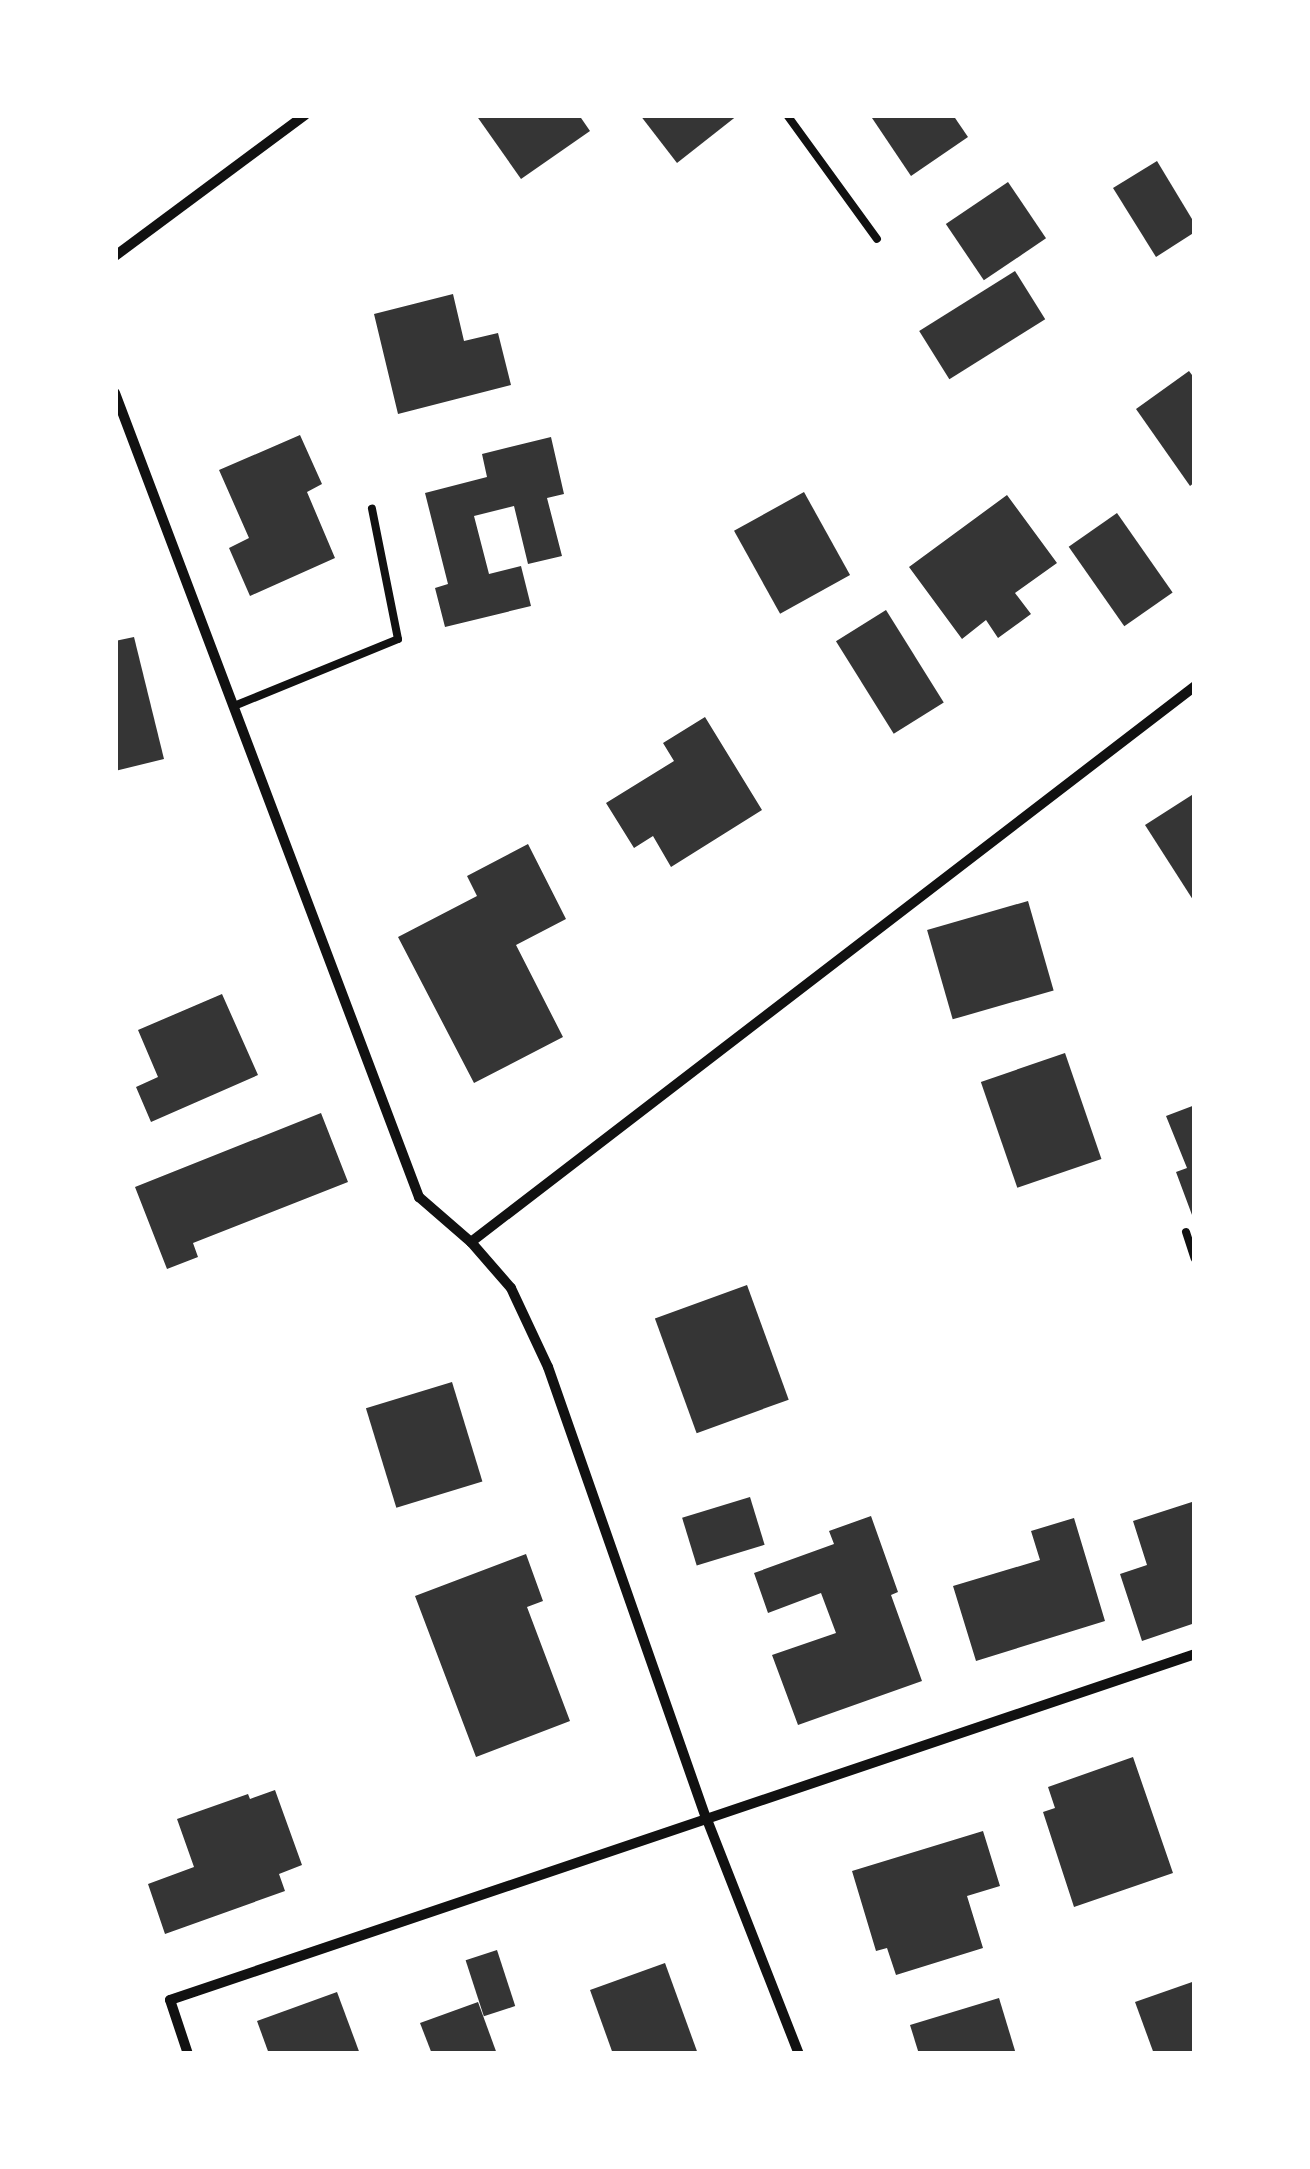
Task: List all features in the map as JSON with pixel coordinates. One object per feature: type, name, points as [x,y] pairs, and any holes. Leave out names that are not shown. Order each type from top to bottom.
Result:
[{"type":"street","points":[[115,256],[304,115]]},
{"type":"street","points":[[115,393],[419,1197],[471,1242],[511,1288],[548,1367],[706,1817],[799,2054]]},
{"type":"street","points":[[471,1242],[1195,686]]},
{"type":"street","points":[[188,2054],[170,2000],[1195,1654]]},
{"type":"lane","points":[[787,115],[876,239]]},
{"type":"lane","points":[[234,706],[398,639],[372,509]]},
{"type":"lane","points":[[1186,1232],[1195,1259]]},
{"type":"building","points":[[476,115],[579,115],[590,131],[521,179]]},
{"type":"building","points":[[640,115],[738,115],[677,163]]},
{"type":"building","points":[[870,115],[953,115],[968,137],[911,176]]},
{"type":"building","points":[[1157,161],[1195,224],[1195,232],[1156,257],[1113,188]]},
{"type":"building","points":[[1008,182],[1046,238],[984,280],[946,224]]},
{"type":"building","points":[[1015,271],[1045,319],[949,379],[919,331]]},
{"type":"building","points":[[453,294],[464,341],[498,333],[511,385],[398,414],[374,314]]},
{"type":"building","points":[[1189,371],[1195,379],[1195,482],[1190,486],[1136,409]]},
{"type":"building","points":[[300,435],[322,484],[307,492],[335,558],[250,596],[229,548],[249,538],[219,470]]},
{"type":"building","points":[[551,437],[564,494],[547,498],[562,556],[528,564],[514,506],[474,516],[489,574],[521,566],[531,606],[445,627],[435,588],[448,584],[425,493],[487,477],[482,454]]},
{"type":"building","points":[[804,492],[850,575],[780,614],[734,531]]},
{"type":"building","points":[[1007,495],[1057,563],[1015,593],[1031,614],[998,638],[986,620],[962,639],[909,567]]},
{"type":"building","points":[[1117,513],[1173,592],[1124,626],[1069,547]]},
{"type":"building","points":[[886,610],[944,702],[894,734],[836,641]]},
{"type":"building","points":[[134,637],[164,759],[115,771],[115,641]]},
{"type":"building","points":[[705,717],[762,810],[671,867],[653,836],[634,848],[606,803],[674,761],[663,743]]},
{"type":"building","points":[[1195,793],[1195,903],[1145,825]]},
{"type":"building","points":[[528,844],[566,919],[516,945],[563,1037],[474,1083],[398,937],[477,896],[467,876]]},
{"type":"building","points":[[1028,901],[1054,990],[953,1019],[927,930]]},
{"type":"building","points":[[222,994],[258,1075],[151,1122],[136,1087],[158,1077],[138,1030]]},
{"type":"building","points":[[1065,1053],[1101,1159],[1017,1188],[981,1082]]},
{"type":"building","points":[[1195,1105],[1195,1223],[1176,1172],[1187,1168],[1166,1116]]},
{"type":"building","points":[[321,1113],[348,1182],[193,1243],[198,1257],[167,1269],[135,1187]]},
{"type":"building","points":[[747,1285],[789,1400],[697,1433],[655,1319]]},
{"type":"building","points":[[452,1382],[482,1481],[396,1508],[366,1408]]},
{"type":"building","points":[[750,1497],[765,1545],[697,1566],[682,1518]]},
{"type":"building","points":[[1195,1501],[1195,1623],[1142,1641],[1120,1574],[1147,1565],[1133,1521]]},
{"type":"building","points":[[871,1516],[898,1592],[891,1595],[922,1681],[798,1725],[772,1655],[836,1633],[821,1593],[768,1613],[754,1573],[834,1544],[829,1531]]},
{"type":"building","points":[[1074,1518],[1105,1621],[976,1661],[953,1586],[1040,1560],[1031,1531]]},
{"type":"building","points":[[526,1554],[543,1601],[527,1607],[570,1721],[476,1757],[415,1596]]},
{"type":"building","points":[[1133,1757],[1173,1873],[1074,1907],[1043,1812],[1055,1808],[1048,1787]]},
{"type":"building","points":[[275,1790],[302,1865],[279,1874],[285,1891],[165,1934],[148,1884],[194,1867],[177,1819],[248,1794],[250,1799]]},
{"type":"building","points":[[983,1831],[1000,1886],[967,1896],[983,1948],[896,1975],[887,1948],[876,1951],[852,1871]]},
{"type":"building","points":[[497,1950],[515,2006],[484,2016],[466,1960]]},
{"type":"building","points":[[665,1963],[698,2054],[613,2054],[590,1990]]},
{"type":"building","points":[[1195,1981],[1195,2051],[1154,2054],[1135,2002]]},
{"type":"building","points":[[337,1992],[360,2054],[269,2054],[257,2021]]},
{"type":"building","points":[[999,1998],[1016,2054],[919,2054],[910,2025]]},
{"type":"building","points":[[478,2002],[497,2054],[432,2054],[420,2023]]}]
